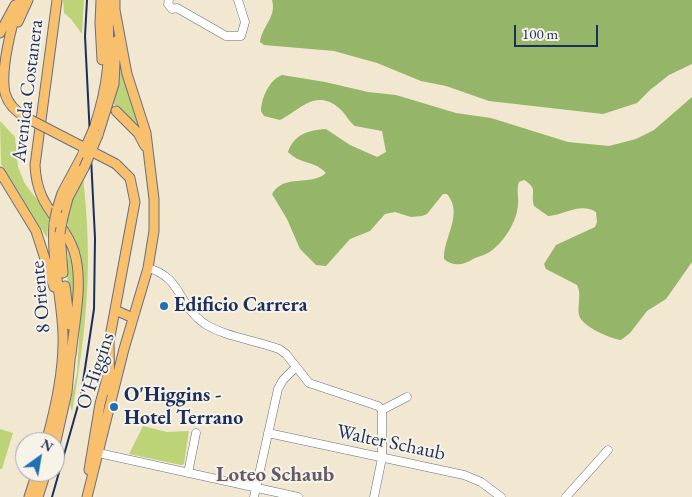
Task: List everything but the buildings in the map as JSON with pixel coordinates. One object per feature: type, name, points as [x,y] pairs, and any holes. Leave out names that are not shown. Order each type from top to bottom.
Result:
[{"type":"main road","name":"Avenida Costanera","points":[[0,33],[19,0]]},
{"type":"main road","points":[[19,0],[3,78],[5,94],[14,109],[25,117],[116,164],[130,178],[135,202],[114,310],[109,348],[111,399]]},
{"type":"main road","points":[[8,51],[28,0]]},
{"type":"main road","name":"Avenida Costanera","points":[[57,0],[35,165],[36,179],[42,200],[66,235],[77,266],[78,289],[71,355]]},
{"type":"main road","points":[[101,0],[102,60]]},
{"type":"main road","points":[[108,0],[113,52]]},
{"type":"main road","points":[[96,132],[113,52],[115,0]]},
{"type":"main road","name":"O'Higgins","points":[[95,452],[148,268],[153,239],[154,214],[144,123],[127,74],[115,10]]},
{"type":"main road","points":[[116,112],[142,139],[148,153]]},
{"type":"main road","points":[[132,128],[139,127],[144,123]]},
{"type":"main road","name":"8 Oriente","points":[[58,432],[67,392],[71,355],[60,233],[62,217],[68,198],[84,168],[96,132]]},
{"type":"main road","name":"8 Oriente","points":[[49,432],[56,405],[61,370],[62,318],[54,242],[54,223],[62,193],[96,132]]},
{"type":"main road","name":"Avenida Costanera","points":[[0,172],[33,224],[42,244],[62,318]]},
{"type":"main road","points":[[114,310],[133,318]]},
{"type":"main road","name":"O'Higgins","points":[[87,496],[102,396],[109,373],[133,318]]},
{"type":"main road","points":[[29,497],[34,482]]},
{"type":"main road","points":[[38,497],[43,482]]},
{"type":"street","points":[[169,0],[169,7],[178,4],[216,32],[235,37],[241,36],[245,22],[238,0]]},
{"type":"street","points":[[148,268],[168,276],[186,305],[205,324],[279,350],[286,354],[306,381],[312,385],[378,406],[382,410],[382,458],[374,497]]},
{"type":"street","points":[[254,497],[280,386],[296,367]]},
{"type":"street","points":[[382,410],[407,397]]},
{"type":"street","points":[[188,473],[196,433]]},
{"type":"street","name":"Walter Schaub","points":[[268,433],[471,477],[501,497]]},
{"type":"street","points":[[566,497],[608,450]]},
{"type":"street","points":[[95,452],[298,497]]},
{"type":"green space","points":[[63,0],[84,0],[82,34],[64,13]]},
{"type":"green space","points":[[272,0],[692,0],[692,64],[669,75],[637,103],[603,114],[489,101],[446,86],[421,81],[377,63],[334,51],[264,45],[260,42],[261,36],[273,11]]},
{"type":"green space","points":[[120,55],[144,135],[112,102]]},
{"type":"green space","points":[[282,75],[368,92],[396,95],[456,113],[491,118],[568,142],[609,146],[636,139],[654,130],[692,97],[692,262],[666,299],[647,311],[630,333],[621,340],[597,331],[585,323],[579,315],[579,292],[577,285],[546,269],[544,264],[556,245],[595,227],[597,222],[596,212],[584,208],[548,216],[534,206],[533,188],[524,180],[519,182],[517,211],[505,237],[489,252],[466,263],[455,264],[444,259],[454,210],[447,194],[443,194],[427,214],[422,216],[411,217],[395,212],[385,214],[370,231],[350,239],[326,266],[316,265],[300,249],[287,219],[272,194],[283,184],[313,179],[326,173],[317,166],[297,159],[288,152],[294,141],[308,132],[326,129],[350,145],[377,157],[386,152],[382,131],[355,126],[340,109],[323,100],[315,100],[308,103],[280,120],[264,116],[261,106],[264,95],[274,80]]},
{"type":"green space","points":[[0,121],[15,137],[18,167],[25,184],[49,215],[47,238],[1,164]]},
{"type":"green space","points":[[83,178],[88,239],[87,295],[85,323],[72,412],[70,404],[77,373],[82,291],[67,221],[70,199]]},
{"type":"green space","points":[[67,245],[75,276],[72,307],[64,259],[68,260]]},
{"type":"green space","points":[[143,426],[167,432],[189,431],[184,464],[181,465],[129,454]]},
{"type":"green space","points":[[0,429],[13,433],[2,469],[0,469]]},
{"type":"railway","points":[[52,497],[81,395],[94,309],[95,238],[85,36],[87,0]]},
{"type":"place","name":"Edificio Carrera","points":[[164,306]]},
{"type":"place","name":"O'Higgins - Hotel Terrano","points":[[114,407]]},
{"type":"district","name":"Loteo Schaub","points":[[275,475]]}]
